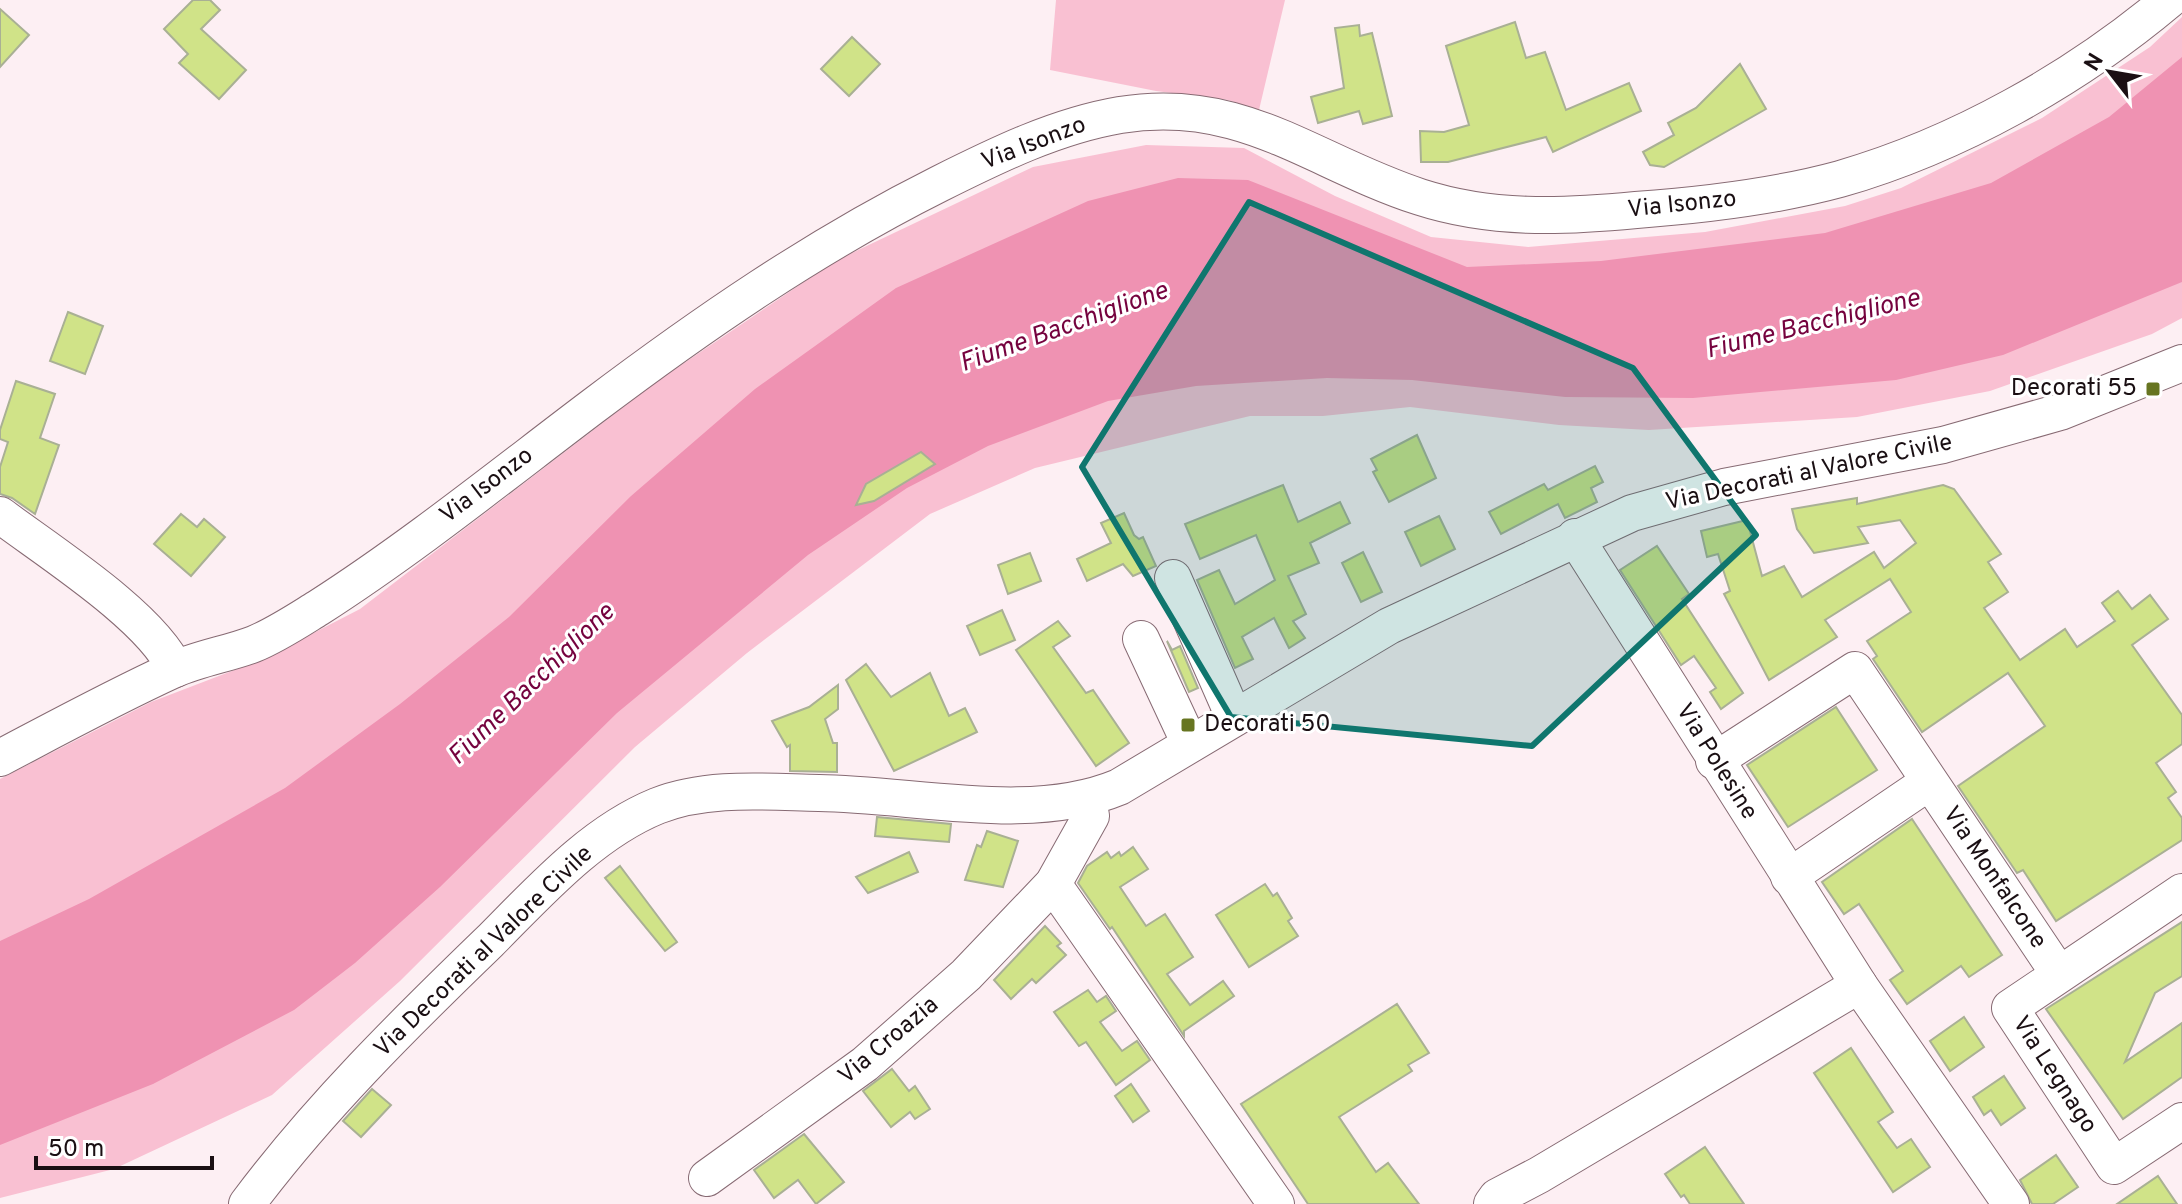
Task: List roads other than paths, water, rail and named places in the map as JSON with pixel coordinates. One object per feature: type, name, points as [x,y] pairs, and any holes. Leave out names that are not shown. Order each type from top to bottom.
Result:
[{"type":"street","name":"Via Isonzo","points":[[0,758],[175,669],[249,646],[329,601],[708,323],[821,248],[993,157],[1079,125],[1122,115],[1204,113],[1276,133],[1416,196],[1504,215],[1547,216],[1703,205],[1836,180],[1908,155],[2030,96],[2145,21],[2169,0]]},
{"type":"street","name":"Via Decorati al Valore Civile","points":[[247,1204],[300,1137],[421,1009],[547,884],[621,823],[659,806],[696,795],[744,792],[825,793],[1038,805],[1088,799],[1119,787],[1389,626],[1632,513],[1691,494],[1943,445],[2060,412],[2182,363]]},
{"type":"street","points":[[0,515],[114,602],[150,635],[175,669]]},
{"type":"street","name":"Via Polesine","points":[[1575,537],[1714,761],[1859,985],[2011,1204]]},
{"type":"street","points":[[1173,578],[1234,717]]},
{"type":"street","points":[[1141,639],[1190,744]]},
{"type":"street","name":"Via Monfalcone","points":[[1714,761],[1855,670],[2059,974]]},
{"type":"street","name":"Via Monfalcone","points":[[1789,877],[1929,782]]},
{"type":"street","name":"Via Croazia","points":[[707,1178],[865,1064],[917,1020],[1053,884],[1091,816],[1088,799]]},
{"type":"street","points":[[1053,884],[1276,1204]]},
{"type":"street","name":"Via Legnago","points":[[2182,892],[2010,1008],[2114,1166],[2182,1121]]},
{"type":"street","points":[[1492,1204],[1497,1197],[1859,985]]},
{"type":"water","name":"Fiume Bacchiglione","points":[[2182,57],[2182,282],[2003,355],[1896,380],[1693,398],[1565,397],[1412,380],[1327,378],[1196,386],[1108,401],[988,446],[907,488],[808,555],[617,713],[440,887],[355,963],[294,1010],[153,1084],[0,1145],[0,941],[89,899],[285,788],[400,704],[509,617],[631,496],[755,389],[896,288],[1088,201],[1178,178],[1248,180],[1467,267],[1601,261],[1825,233],[1991,183],[2109,117]]},
{"type":"place","name":"Decorati 55","points":[[2153,389]]},
{"type":"place","name":"Decorati 50","points":[[1188,725]]}]
